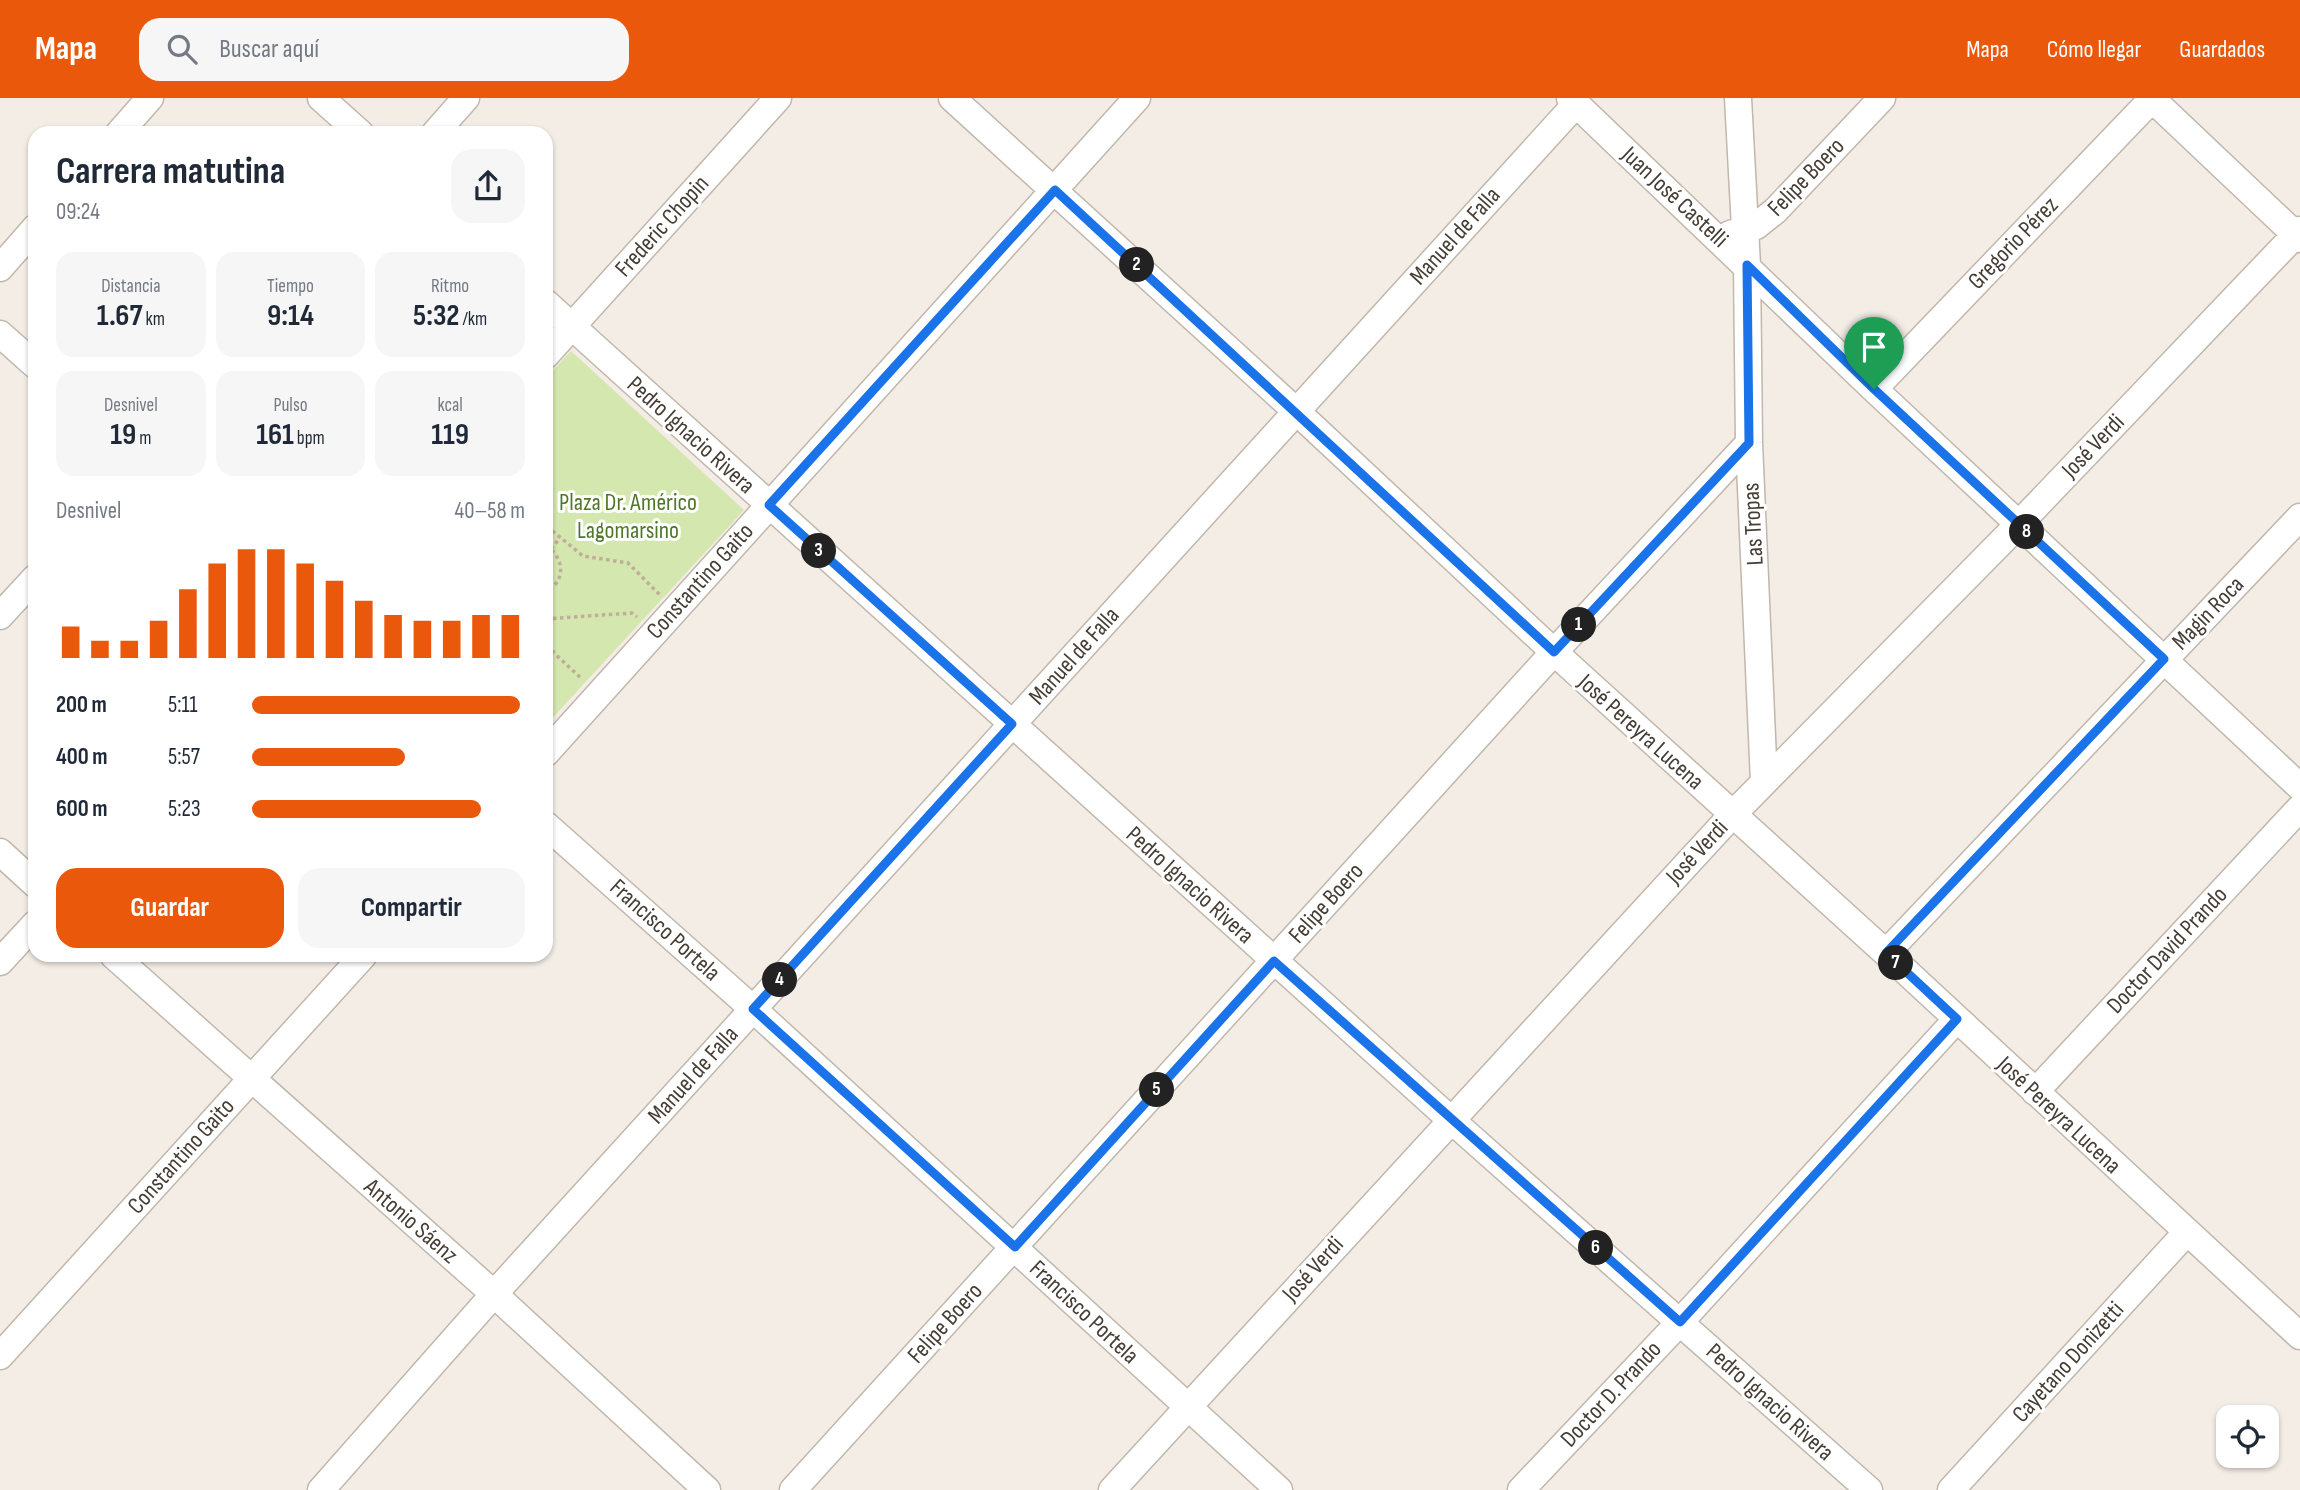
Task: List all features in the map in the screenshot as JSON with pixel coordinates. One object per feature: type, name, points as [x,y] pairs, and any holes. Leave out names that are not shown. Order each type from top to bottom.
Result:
[{"type":"street","points":[[126,126],[150,98]]},
{"type":"street","points":[[321,98],[352,126]]},
{"type":"street","points":[[441,126],[466,98]]},
{"type":"street","name":"Frederic Chopin","points":[[553,347],[778,98]]},
{"type":"street","name":"José Pereyra Lucena","points":[[952,98],[1296,411],[1554,652],[1886,953],[2300,1336]]},
{"type":"street","name":"Constantino Gaito","points":[[553,745],[1137,98]]},
{"type":"street","name":"Las Tropas","points":[[1738,98],[1747,265],[1749,443],[1764,782]]},
{"type":"street","name":"Felipe Boero","points":[[1718,237],[1756,226],[1775,211],[1882,98]]},
{"type":"street","points":[[2152,98],[2299,235]]},
{"type":"street","name":"Gregorio Pérez","points":[[1874,389],[2152,98]]},
{"type":"street","name":"Juan José Castelli","points":[[1573,101],[1874,389],[2300,787]]},
{"type":"street","name":"Manuel de Falla","points":[[321,1490],[494,1294],[1296,411],[1573,101]]},
{"type":"street","name":"José Verdi","points":[[1112,1490],[1732,815],[2299,235]]},
{"type":"street","points":[[0,268],[28,236]]},
{"type":"street","name":"Pedro Ignacio Rivera","points":[[553,309],[1450,1119],[1869,1490]]},
{"type":"street","points":[[0,334],[28,359]]},
{"type":"street","name":"Felipe Boero","points":[[793,1490],[1554,652],[1749,443]]},
{"type":"street","name":"Magin Roca","points":[[1886,953],[2300,517]]},
{"type":"street","points":[[0,616],[28,586]]},
{"type":"street","name":"Doctor David Prando","points":[[2035,1092],[2300,808]]},
{"type":"street","name":"Francisco Portela","points":[[553,831],[753,1009],[1279,1490]]},
{"type":"street","points":[[0,852],[28,878]]},
{"type":"street","points":[[0,962],[28,932]]},
{"type":"street","name":"Antonio Sáenz","points":[[121,962],[250,1080],[494,1294],[707,1490]]},
{"type":"street","name":"Constantino Gaito","points":[[0,1356],[358,962]]},
{"type":"street","name":"Doctor D. Prando","points":[[1521,1490],[1680,1322],[1957,1019]]},
{"type":"street","name":"Cayetano Donizetti","points":[[1951,1490],[2186,1233]]},
{"type":"path","points":[[553,533],[583,556],[628,564],[675,608]]},
{"type":"path","points":[[553,547],[561,538]]},
{"type":"path","points":[[553,551],[560,560],[561,569],[553,587]]},
{"type":"path","points":[[553,619],[632,613],[653,632]]},
{"type":"path","points":[[553,651],[598,693]]},
{"type":"green space","name":"Plaza Dr. Américo Lagomarsino","points":[[571,351],[744,510],[553,717],[553,370]]},
{"type":"route","points":[[1055,190],[1554,652],[1749,443],[1747,265],[1874,389],[2164,659],[1886,953],[1957,1019],[1680,1322],[1274,961],[1015,1247],[753,1009],[1012,724],[769,505],[1055,190]]}]
